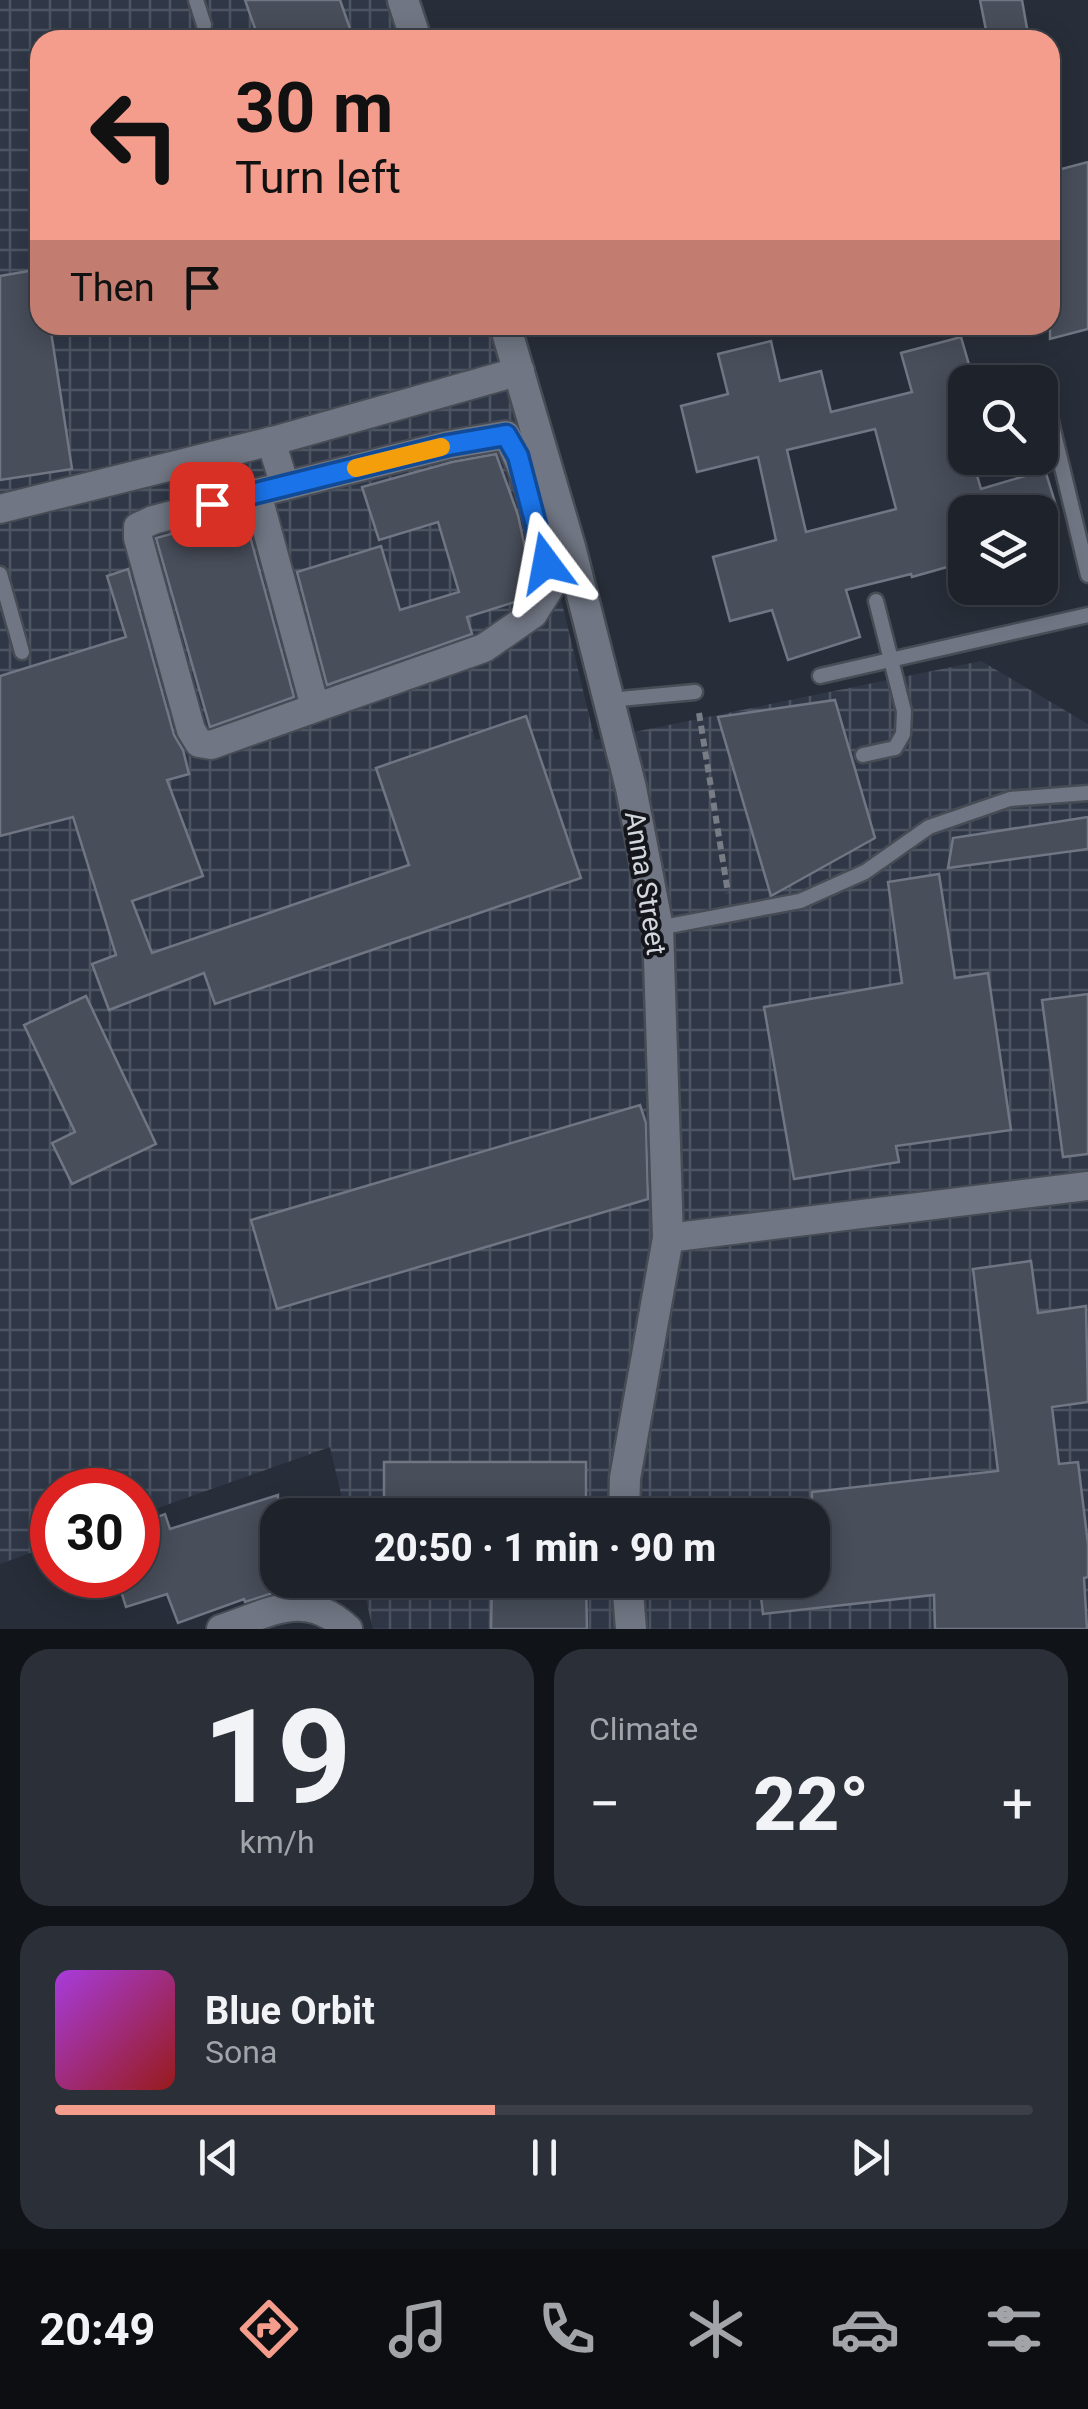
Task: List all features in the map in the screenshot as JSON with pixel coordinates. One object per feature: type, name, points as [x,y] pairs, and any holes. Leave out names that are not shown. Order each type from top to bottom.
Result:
[{"type":"street","points":[[404,0],[413,30]]},
{"type":"street","name":"Anna Street","points":[[509,335],[609,700],[631,788],[658,928],[668,1238],[625,1498]]},
{"type":"street","points":[[0,509],[271,442],[520,371]]},
{"type":"street","points":[[506,435],[518,456],[542,540],[550,587],[533,614],[484,648],[211,745],[199,743],[191,730],[138,527],[285,486],[448,445],[506,435]]},
{"type":"street","points":[[271,442],[285,486]]},
{"type":"street","points":[[257,493],[314,707]]},
{"type":"street","points":[[668,1238],[1088,1186]]},
{"type":"street","points":[[628,1598],[630,1629]]},
{"type":"street","points":[[220,1629],[305,1604],[332,1615],[348,1629]]},
{"type":"lane","points":[[196,0],[204,25]]},
{"type":"lane","points":[[1058,450],[1088,576]]},
{"type":"lane","points":[[0,574],[22,652]]},
{"type":"lane","points":[[863,755],[895,748],[903,734],[904,710],[876,602]]},
{"type":"lane","points":[[820,676],[1088,615]]},
{"type":"lane","points":[[609,700],[696,692]]},
{"type":"lane","points":[[658,928],[800,901],[865,872],[929,827],[1010,800],[1088,794]]},
{"type":"path","points":[[696,692],[731,915]]},
{"type":"shaded area","points":[[0,0],[390,0],[400,30],[30,30],[30,335],[497,335],[595,740],[981,661],[1088,724],[1088,1629],[373,1629],[365,1598],[830,1598],[830,1498],[342,1498],[330,1447],[160,1507],[160,1468],[30,1468],[30,1553],[0,1564]]},
{"type":"building","points":[[245,0],[340,0],[350,30],[256,30]]},
{"type":"building","points":[[980,0],[1022,0],[1027,30],[986,30]]},
{"type":"building","points":[[1088,162],[1088,329],[1050,339],[1050,335],[1060,335],[1060,169]]},
{"type":"building","points":[[30,271],[30,335],[52,335],[72,469],[0,480],[0,276]]},
{"type":"building","points":[[961,337],[969,365],[948,365],[948,475],[977,475],[981,489],[1028,475],[1047,475],[1053,495],[948,495],[948,567],[846,590],[860,637],[788,660],[772,610],[730,621],[713,557],[776,540],[758,457],[697,472],[681,406],[728,394],[718,354],[771,341],[780,381],[821,371],[831,412],[912,392],[901,353]],"holes":[[[875,429],[896,509],[806,532],[787,450]]]},
{"type":"building","points":[[496,454],[518,515],[530,571],[532,583],[521,600],[467,617],[472,634],[327,685],[297,572],[381,546],[400,610],[459,592],[438,522],[379,540],[362,487]]},
{"type":"building","points":[[244,514],[294,697],[210,727],[156,538]]},
{"type":"building","points":[[128,569],[174,735],[183,750],[189,774],[167,780],[203,876],[132,901],[152,953],[409,865],[376,768],[526,716],[581,878],[215,1004],[204,973],[109,1010],[92,964],[116,955],[73,817],[0,836],[0,676],[126,637],[107,576]]},
{"type":"building","points":[[835,700],[875,838],[771,896],[718,717]]},
{"type":"building","points":[[1088,817],[1088,849],[948,868],[953,838]]},
{"type":"building","points":[[939,874],[955,978],[988,973],[1011,1130],[896,1146],[899,1162],[794,1179],[764,1007],[902,983],[888,882]]},
{"type":"building","points":[[1088,994],[1088,1154],[1063,1157],[1042,1000]]},
{"type":"building","points":[[86,996],[156,1144],[72,1184],[52,1143],[75,1132],[24,1025]]},
{"type":"building","points":[[640,1105],[646,1123],[648,1199],[277,1309],[251,1220]]},
{"type":"building","points":[[1031,1261],[1038,1313],[1086,1306],[1088,1402],[1052,1407],[1059,1464],[1078,1462],[1088,1544],[1088,1577],[1084,1578],[1087,1629],[935,1629],[934,1595],[763,1614],[761,1598],[830,1598],[830,1498],[812,1498],[812,1492],[998,1471],[973,1269]]},
{"type":"building","points":[[384,1462],[586,1462],[586,1498],[384,1498]]},
{"type":"building","points":[[260,1501],[260,1597],[245,1602],[244,1599],[178,1623],[167,1594],[160,1596],[160,1516],[165,1514],[170,1529]]},
{"type":"building","points":[[123,1598],[154,1598],[126,1607]]},
{"type":"building","points":[[492,1598],[586,1598],[587,1629],[491,1629]]},
{"type":"slow traffic","points":[[356,468],[441,447]]},
{"type":"route","points":[[212,504],[448,445],[506,435],[518,456],[546,563]]}]
